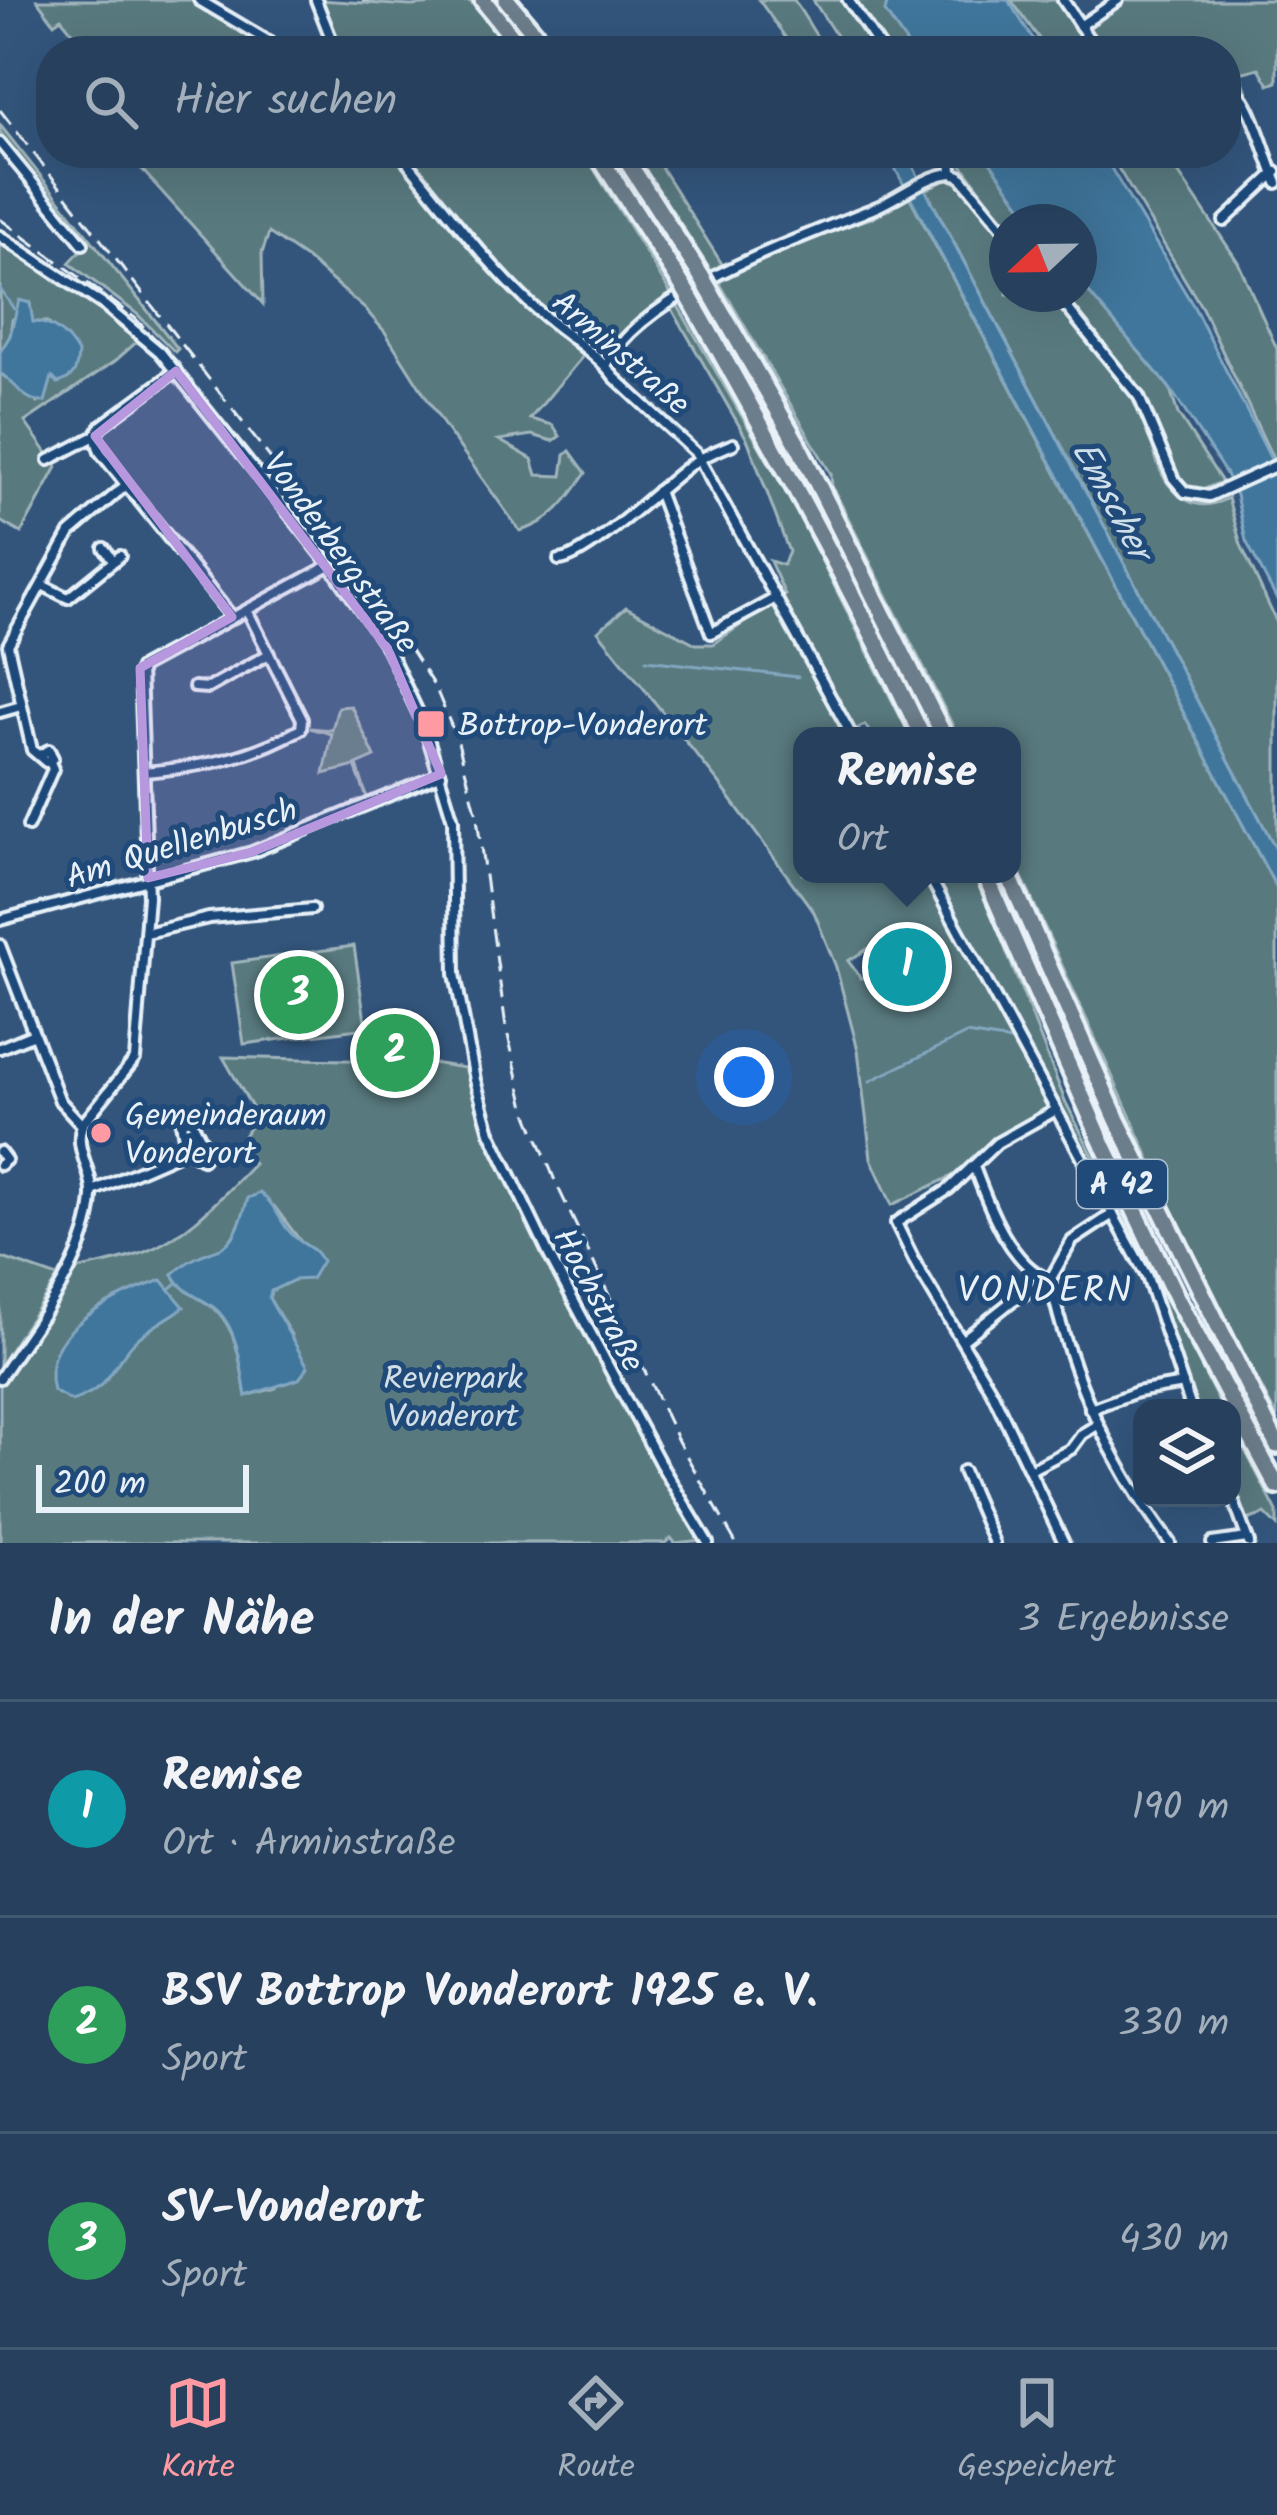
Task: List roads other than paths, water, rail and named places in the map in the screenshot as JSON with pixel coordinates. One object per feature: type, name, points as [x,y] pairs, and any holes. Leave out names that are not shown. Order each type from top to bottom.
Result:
[{"type":"highway","points":[[483,0],[511,36]]},
{"type":"highway","points":[[507,0],[537,36]]},
{"type":"highway","points":[[607,168],[687,293],[799,494],[917,727]]},
{"type":"highway","points":[[632,168],[705,282],[809,465],[940,727]]},
{"type":"highway","name":"A 42","points":[[989,883],[1100,1138],[1177,1299],[1277,1486]]},
{"type":"highway","name":"A 42","points":[[1012,883],[1126,1140],[1277,1444]]},
{"type":"street","points":[[199,0],[260,36]]},
{"type":"street","points":[[316,0],[330,36]]},
{"type":"street","points":[[848,0],[873,36]]},
{"type":"street","points":[[1063,0],[1087,36]]},
{"type":"street","points":[[1080,26],[1118,0]]},
{"type":"street","points":[[1224,221],[1276,176],[1251,120],[1250,106],[1241,96]]},
{"type":"street","points":[[0,143],[82,244]]},
{"type":"street","name":"Arminstraße","points":[[413,168],[507,280],[584,351],[608,364],[614,377],[684,438],[847,727]]},
{"type":"street","points":[[952,168],[952,172]]},
{"type":"street","points":[[608,364],[625,340],[656,314],[733,267],[933,178],[952,172],[960,176],[989,211]]},
{"type":"street","name":"Vonderbergstraße","points":[[0,236],[105,306],[176,371],[329,565],[388,649],[418,709],[453,820],[455,974],[473,1068]]},
{"type":"street","points":[[1070,312],[1141,400],[1178,485],[1195,497],[1224,490],[1277,465]]},
{"type":"street","points":[[49,460],[95,436],[100,426],[176,371]]},
{"type":"street","points":[[95,436],[100,452],[232,617]]},
{"type":"street","points":[[559,560],[576,555],[699,459],[733,444]]},
{"type":"street","points":[[28,826],[53,769],[50,761],[44,762],[32,750],[8,645],[79,523],[126,485]]},
{"type":"street","points":[[658,491],[711,633],[776,598]]},
{"type":"street","points":[[42,585],[68,598],[117,559],[104,548]]},
{"type":"street","points":[[0,1378],[68,1272],[90,1215],[93,1191],[81,1149],[82,1125],[135,1059],[148,878],[140,668],[329,565]]},
{"type":"street","points":[[144,772],[231,760],[301,729],[302,719],[247,610]]},
{"type":"street","points":[[194,688],[208,688],[268,654]]},
{"type":"street","points":[[0,712],[21,706]]},
{"type":"street","name":"Am Quellenbusch","points":[[0,920],[252,852],[440,774]]},
{"type":"street","points":[[933,883],[1152,1289],[1188,1399]]},
{"type":"street","points":[[146,933],[209,918],[312,909]]},
{"type":"street","points":[[0,945],[60,1101],[82,1125]]},
{"type":"street","points":[[0,1048],[34,1034]]},
{"type":"street","name":"Hochstraße","points":[[473,1068],[490,1132],[525,1208],[661,1465],[708,1543]]},
{"type":"street","points":[[1056,1110],[998,1143],[939,1197],[896,1223],[963,1340],[1064,1543]]},
{"type":"street","points":[[190,1118],[208,1153],[199,1160],[187,1150],[181,1123],[190,1118]]},
{"type":"street","points":[[93,1191],[187,1150]]},
{"type":"street","points":[[0,1152],[7,1160],[0,1165]]},
{"type":"street","points":[[974,1167],[1006,1235],[1040,1276],[1050,1280]]},
{"type":"street","points":[[963,1340],[1012,1301],[1050,1280],[1072,1241],[1113,1214]]},
{"type":"street","points":[[1050,1280],[1065,1343],[1097,1425],[1130,1486],[1171,1543]]},
{"type":"street","points":[[1090,1409],[1137,1392],[1183,1384]]},
{"type":"street","points":[[1030,1470],[1071,1449],[1097,1425]]},
{"type":"street","points":[[963,1472],[994,1543]]},
{"type":"street","points":[[1212,1543],[1248,1540],[1236,1507]]},
{"type":"water","points":[[888,0],[1008,0],[1031,36],[902,36],[885,12]]},
{"type":"water","points":[[895,168],[914,168],[1277,851],[1277,889]]},
{"type":"water","points":[[995,168],[1111,168],[1194,307],[1277,471],[1277,600],[1246,541],[1226,474],[1169,387],[1097,302],[1097,204],[1020,204]]},
{"type":"water","points":[[19,300],[30,303],[33,322],[60,331],[78,353],[72,376],[58,383],[52,377],[45,402],[26,396],[0,373],[0,352],[10,336]]},
{"type":"water","points":[[260,1193],[294,1236],[322,1261],[311,1279],[294,1280],[271,1291],[269,1298],[308,1367],[299,1379],[246,1396],[231,1329],[212,1306],[182,1287],[173,1274],[227,1244],[248,1198]]},
{"type":"water","points":[[162,1280],[184,1307],[135,1341],[96,1389],[72,1401],[53,1391],[51,1369],[68,1333],[103,1306]]},
{"type":"waterway","points":[[0,289],[14,309]]},
{"type":"waterway","points":[[646,660],[798,677]]},
{"type":"waterway","points":[[870,1081],[966,1034],[1017,1042]]},
{"type":"waterway","points":[[171,1288],[177,1283]]},
{"type":"railway","points":[[362,0],[438,0]]},
{"type":"railway","points":[[0,110],[36,156]]},
{"type":"railway","points":[[45,168],[369,585],[436,689],[458,742],[476,811],[506,1027],[525,1107],[678,1441],[736,1543]]},
{"type":"railway","points":[[0,219],[135,318],[181,366]]},
{"type":"place","name":"Bottrop-Vonderort","points":[[431,724]]},
{"type":"place","name":"Remise","points":[[907,967]]},
{"type":"place","name":"SV-Vonderort","points":[[299,995]]},
{"type":"place","name":"BSV Bottrop Vonderort 1925 e. V.","points":[[395,1053]]},
{"type":"place","name":"Gemeinderaum Vonderort","points":[[101,1133]]},
{"type":"district","name":"VONDERN","points":[[1046,1289]]},
{"type":"water label","name":"Emscher","points":[[1113,499]]},
{"type":"park label","name":"Revierpark Vonderort","points":[[453,1396]]}]
